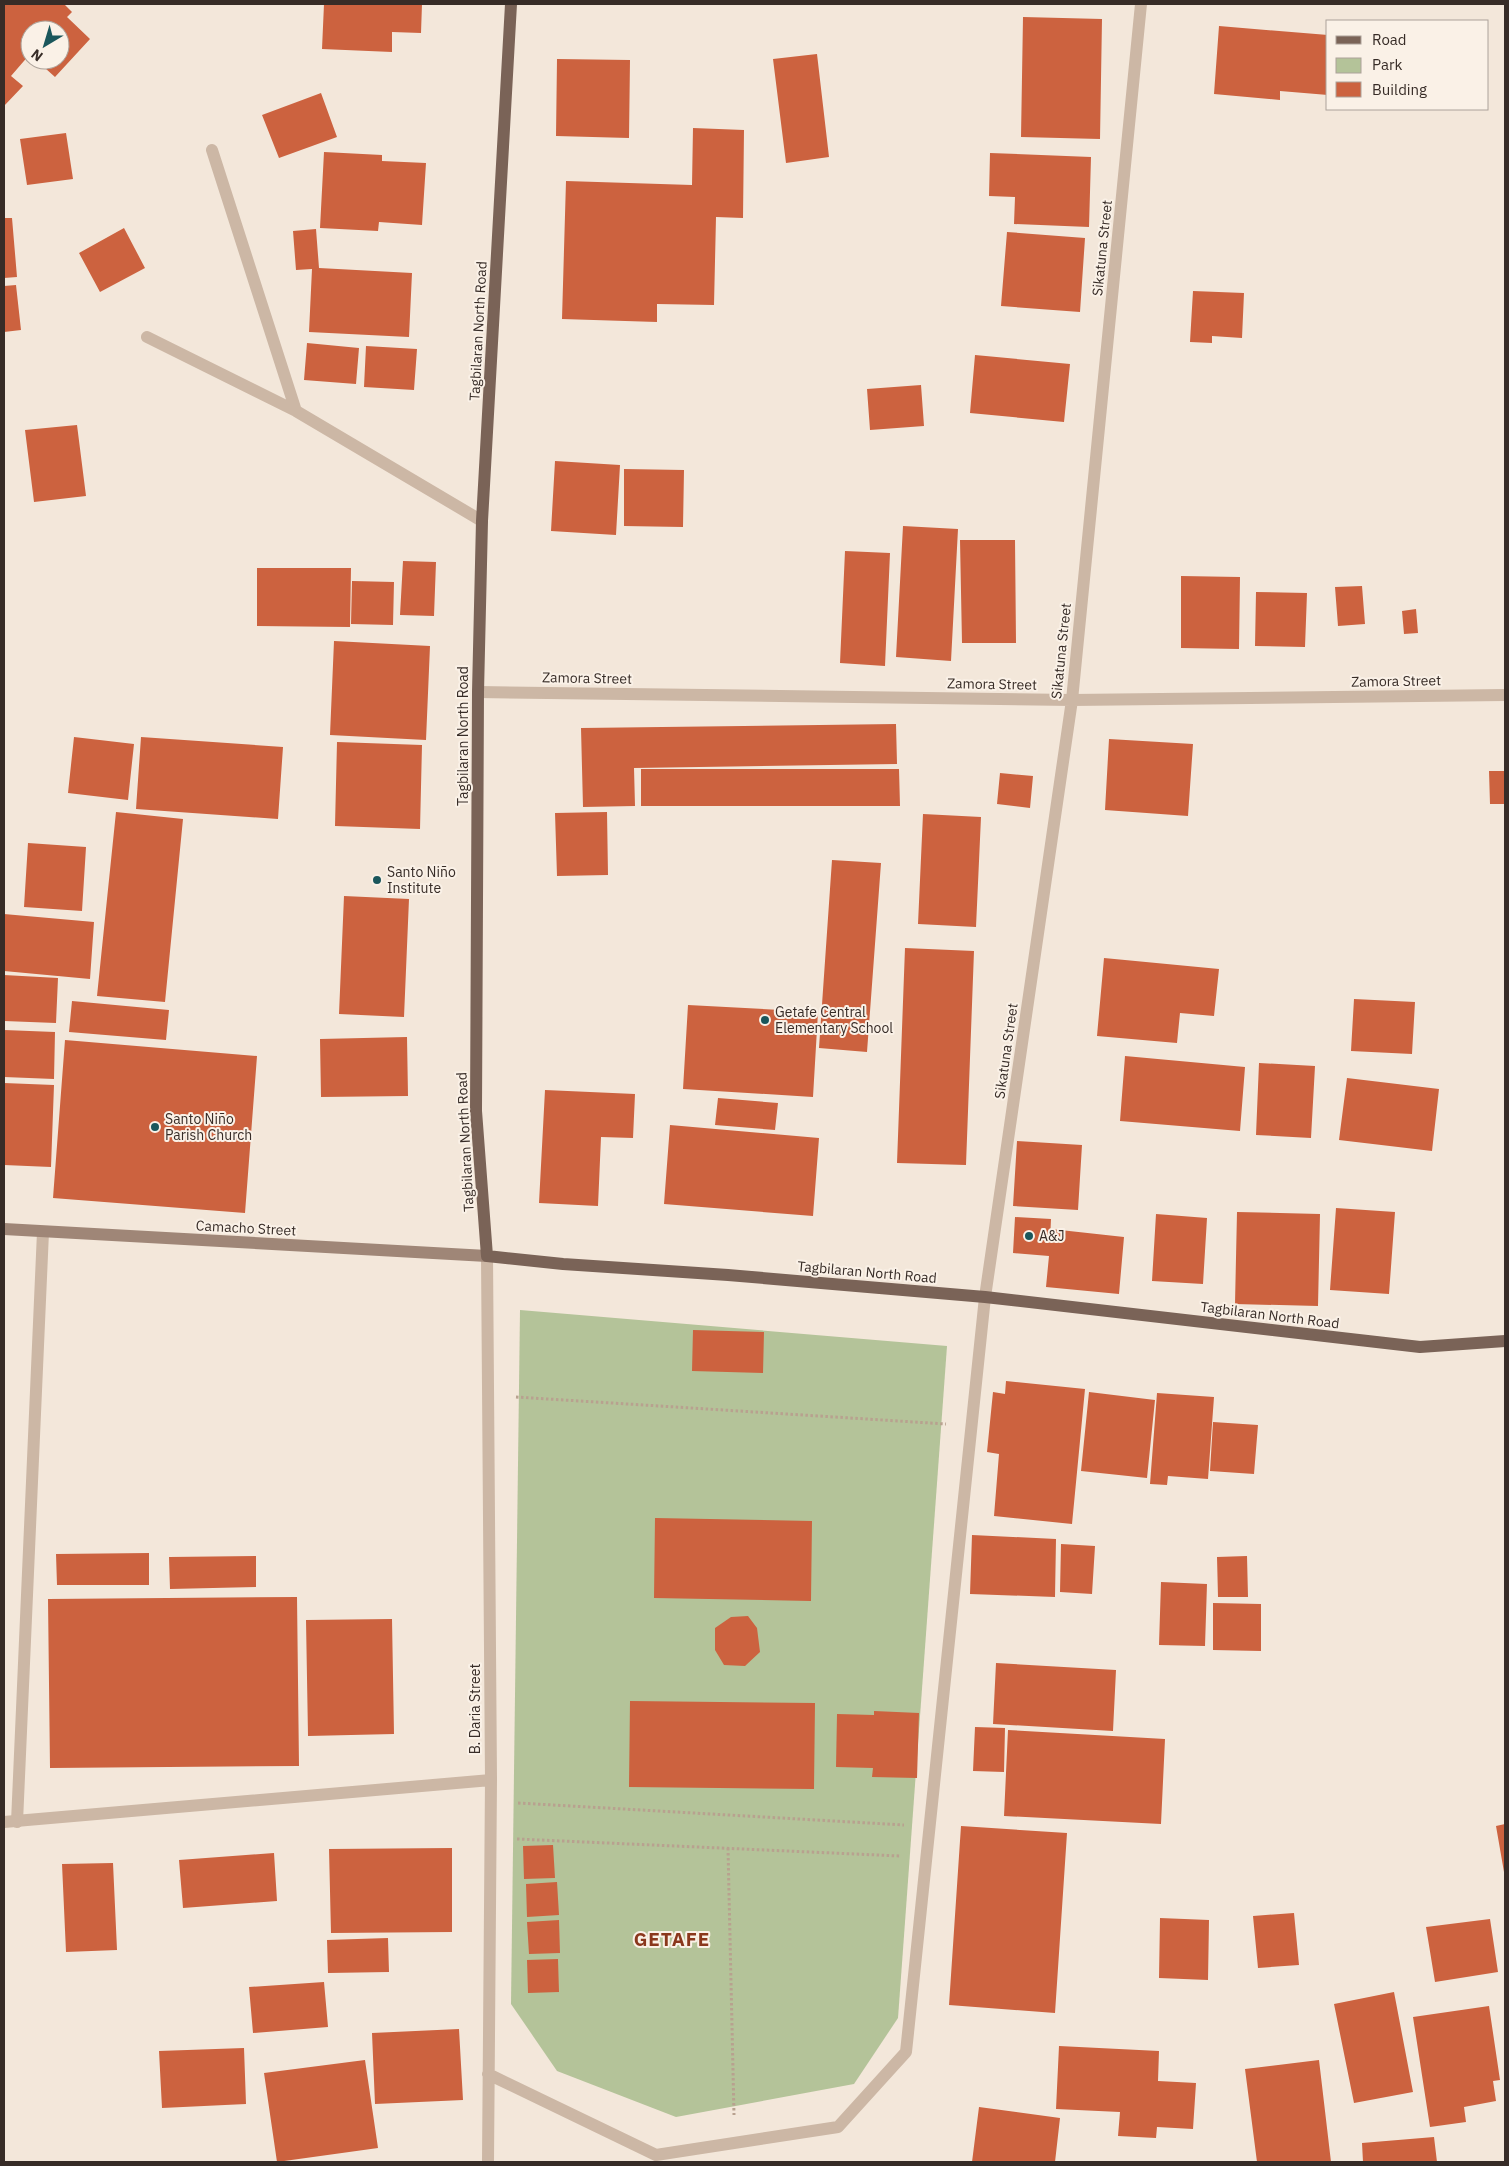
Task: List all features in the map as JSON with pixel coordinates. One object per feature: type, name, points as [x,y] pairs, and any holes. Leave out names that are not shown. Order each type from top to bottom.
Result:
[{"type":"main road","name":"Tagbilaran North Road","points":[[511,4],[482,521],[478,692],[476,1111],[487,1256],[563,1264],[728,1275],[986,1297],[1420,1347],[1505,1341]]},
{"type":"street","name":"Sikatuna Street","points":[[488,2074],[656,2155],[838,2127],[906,2052],[986,1297],[1072,700],[1141,4]]},
{"type":"street","points":[[212,150],[296,411]]},
{"type":"street","points":[[147,336],[296,411],[482,521]]},
{"type":"street","name":"Zamora Street","points":[[478,692],[1072,700],[1505,695]]},
{"type":"street","name":"Camacho Street","points":[[4,1230],[487,1256]]},
{"type":"street","points":[[17,1822],[43,1232]]},
{"type":"street","name":"B. Daria Street","points":[[487,1256],[491,1780],[488,2162]]},
{"type":"street","points":[[4,1822],[491,1780]]},
{"type":"path","points":[[488,1395],[972,1426]]},
{"type":"path","points":[[491,1802],[929,1826]]},
{"type":"path","points":[[490,1838],[926,1857]]},
{"type":"path","points":[[728,1848],[734,2143]]},
{"type":"green space","points":[[520,1310],[947,1346],[898,2018],[854,2084],[676,2117],[557,2071],[511,2004]]},
{"type":"building","points":[[4,4],[64,4],[72,12],[67,17],[90,39],[70,61],[70,20],[20,20],[20,66],[11,76],[23,86],[4,106]]},
{"type":"building","points":[[324,4],[422,4],[421,33],[392,32],[392,52],[322,49]]},
{"type":"building","points":[[1023,17],[1102,19],[1100,139],[1021,137]]},
{"type":"building","points":[[1219,26],[1326,35],[1326,95],[1280,91],[1280,100],[1214,94]]},
{"type":"building","points":[[817,54],[829,157],[786,163],[773,59]]},
{"type":"building","points":[[557,59],[630,60],[629,138],[556,136]]},
{"type":"building","points":[[47,70],[61,70],[55,77]]},
{"type":"building","points":[[321,93],[337,137],[279,158],[262,115]]},
{"type":"building","points":[[693,128],[744,130],[743,218],[716,217],[714,305],[657,304],[657,322],[562,319],[566,181],[692,185]]},
{"type":"building","points":[[66,133],[73,179],[27,185],[20,139]]},
{"type":"building","points":[[324,152],[382,155],[382,161],[426,163],[422,225],[379,222],[378,231],[320,228]]},
{"type":"building","points":[[990,153],[1091,157],[1089,227],[1014,224],[1015,197],[989,196]]},
{"type":"building","points":[[4,218],[12,218],[17,277],[4,278]]},
{"type":"building","points":[[124,228],[145,268],[100,292],[79,253]]},
{"type":"building","points":[[316,229],[319,268],[412,273],[409,337],[309,332],[312,269],[296,270],[293,231]]},
{"type":"building","points":[[1007,232],[1085,238],[1080,312],[1001,306]]},
{"type":"building","points":[[16,285],[21,330],[4,332],[4,286]]},
{"type":"building","points":[[1193,291],[1244,293],[1242,338],[1212,336],[1212,343],[1190,342]]},
{"type":"building","points":[[307,343],[359,348],[356,384],[304,380]]},
{"type":"building","points":[[366,346],[417,349],[414,390],[364,387]]},
{"type":"building","points":[[975,355],[1070,364],[1064,422],[970,413]]},
{"type":"building","points":[[921,385],[924,426],[870,430],[867,389]]},
{"type":"building","points":[[77,425],[86,496],[34,502],[25,430]]},
{"type":"building","points":[[555,461],[620,465],[616,535],[551,531]]},
{"type":"building","points":[[624,469],[684,470],[683,527],[624,526]]},
{"type":"building","points":[[903,526],[958,529],[951,661],[896,657]]},
{"type":"building","points":[[960,540],[1015,540],[1016,643],[962,643]]},
{"type":"building","points":[[845,551],[890,553],[885,666],[840,663]]},
{"type":"building","points":[[403,561],[436,562],[434,616],[400,615]]},
{"type":"building","points":[[257,568],[351,568],[350,627],[257,626]]},
{"type":"building","points":[[1181,576],[1240,577],[1239,649],[1181,648]]},
{"type":"building","points":[[352,581],[394,582],[393,625],[351,624]]},
{"type":"building","points":[[1362,586],[1365,624],[1338,626],[1335,587]]},
{"type":"building","points":[[1256,592],[1307,593],[1305,647],[1255,646]]},
{"type":"building","points":[[1416,609],[1418,633],[1404,634],[1402,611]]},
{"type":"building","points":[[334,641],[430,646],[426,740],[330,735]]},
{"type":"building","points":[[896,724],[897,764],[634,768],[635,806],[583,807],[581,728]]},
{"type":"building","points":[[74,737],[134,744],[128,800],[68,793]]},
{"type":"building","points":[[141,737],[283,747],[278,819],[136,809]]},
{"type":"building","points":[[1109,739],[1193,744],[1188,816],[1105,810]]},
{"type":"building","points":[[337,742],[422,745],[420,829],[335,826]]},
{"type":"building","points":[[641,769],[899,769],[900,806],[641,806]]},
{"type":"building","points":[[1489,771],[1505,771],[1505,804],[1490,804]]},
{"type":"building","points":[[1000,773],[1033,776],[1030,808],[997,804]]},
{"type":"building","points":[[116,812],[183,819],[165,1002],[97,996]]},
{"type":"building","points":[[607,812],[608,875],[557,876],[555,813]]},
{"type":"building","points":[[923,814],[981,817],[976,927],[918,924]]},
{"type":"building","points":[[28,843],[86,847],[82,911],[24,907]]},
{"type":"building","points":[[832,860],[881,863],[867,1052],[819,1048]]},
{"type":"building","points":[[344,896],[409,899],[404,1017],[339,1014]]},
{"type":"building","points":[[4,914],[94,922],[90,979],[4,971]]},
{"type":"building","points":[[905,948],[974,951],[966,1165],[897,1163]]},
{"type":"building","points":[[1104,958],[1219,969],[1214,1016],[1180,1013],[1177,1043],[1097,1036]]},
{"type":"building","points":[[4,975],[58,978],[56,1023],[4,1021]]},
{"type":"building","points":[[1354,999],[1415,1002],[1412,1054],[1351,1051]]},
{"type":"building","points":[[72,1001],[169,1010],[166,1040],[69,1032]]},
{"type":"building","points":[[688,1005],[818,1012],[813,1097],[683,1089]]},
{"type":"building","points":[[4,1030],[55,1032],[54,1079],[4,1077]]},
{"type":"building","points":[[407,1037],[408,1096],[321,1097],[320,1039]]},
{"type":"building","name":"Santo Niño Parish Church","points":[[65,1040],[257,1056],[245,1213],[53,1198]]},
{"type":"building","points":[[1125,1056],[1245,1067],[1240,1131],[1120,1121]]},
{"type":"building","points":[[1259,1063],[1315,1066],[1311,1138],[1256,1135]]},
{"type":"building","points":[[1347,1078],[1439,1089],[1432,1151],[1339,1140]]},
{"type":"building","points":[[4,1083],[54,1085],[51,1167],[4,1165]]},
{"type":"building","points":[[545,1090],[635,1094],[633,1138],[601,1137],[598,1206],[539,1203]]},
{"type":"building","points":[[718,1098],[778,1103],[775,1130],[715,1125]]},
{"type":"building","points":[[670,1125],[819,1138],[813,1216],[664,1204]]},
{"type":"building","points":[[1017,1141],[1082,1145],[1078,1210],[1013,1206]]},
{"type":"building","points":[[1336,1208],[1395,1212],[1389,1294],[1330,1290]]},
{"type":"building","points":[[1237,1212],[1320,1214],[1318,1306],[1235,1304]]},
{"type":"building","points":[[1156,1214],[1207,1218],[1203,1284],[1152,1281]]},
{"type":"building","points":[[1015,1217],[1051,1219],[1050,1241],[1051,1229],[1124,1237],[1119,1294],[1046,1287],[1049,1256],[1013,1253]]},
{"type":"building","points":[[693,1330],[764,1332],[763,1373],[692,1371]]},
{"type":"building","points":[[1006,1381],[1085,1389],[1072,1524],[994,1516],[999,1454],[987,1452],[993,1392],[1005,1394]]},
{"type":"building","points":[[1089,1392],[1155,1400],[1147,1478],[1081,1471]]},
{"type":"building","points":[[1157,1393],[1214,1397],[1208,1479],[1168,1476],[1167,1485],[1150,1484]]},
{"type":"building","points":[[1213,1422],[1258,1425],[1254,1474],[1210,1471]]},
{"type":"building","points":[[655,1518],[812,1521],[811,1601],[654,1598]]},
{"type":"building","points":[[972,1535],[1056,1539],[1055,1597],[970,1594]]},
{"type":"building","points":[[1061,1544],[1095,1546],[1092,1594],[1060,1592]]},
{"type":"building","points":[[149,1553],[149,1585],[57,1585],[56,1554]]},
{"type":"building","points":[[256,1556],[256,1587],[170,1589],[169,1557]]},
{"type":"building","points":[[1247,1556],[1248,1597],[1218,1597],[1217,1557]]},
{"type":"building","points":[[1161,1582],[1207,1584],[1205,1646],[1159,1645]]},
{"type":"building","points":[[297,1597],[299,1766],[50,1768],[48,1599]]},
{"type":"building","points":[[1213,1603],[1261,1604],[1261,1651],[1213,1650]]},
{"type":"building","points":[[748,1616],[757,1628],[760,1652],[745,1666],[724,1665],[715,1650],[715,1628],[731,1617]]},
{"type":"building","points":[[392,1619],[394,1734],[308,1736],[306,1620]]},
{"type":"building","points":[[996,1663],[1116,1670],[1113,1731],[993,1724]]},
{"type":"building","points":[[630,1701],[815,1703],[814,1789],[629,1787]]},
{"type":"building","points":[[874,1711],[919,1713],[917,1778],[872,1777],[873,1768],[836,1767],[837,1714],[874,1715]]},
{"type":"building","points":[[975,1727],[1005,1728],[1004,1772],[973,1771]]},
{"type":"building","points":[[1008,1730],[1165,1739],[1161,1824],[1004,1816]]},
{"type":"building","points":[[1505,1824],[1505,1872],[1504,1872],[1496,1826]]},
{"type":"building","points":[[961,1826],[1067,1833],[1055,2013],[949,2005]]},
{"type":"building","points":[[553,1845],[555,1878],[524,1879],[523,1846]]},
{"type":"building","points":[[452,1848],[452,1932],[331,1933],[329,1849]]},
{"type":"building","points":[[274,1853],[277,1901],[183,1908],[179,1860]]},
{"type":"building","points":[[113,1863],[117,1950],[66,1952],[62,1864]]},
{"type":"building","points":[[557,1882],[559,1915],[527,1917],[526,1884]]},
{"type":"building","points":[[1294,1913],[1299,1965],[1258,1968],[1253,1916]]},
{"type":"building","points":[[1160,1918],[1209,1920],[1208,1980],[1159,1978]]},
{"type":"building","points":[[1490,1919],[1498,1972],[1435,1982],[1426,1927]]},
{"type":"building","points":[[559,1920],[560,1953],[529,1954],[527,1922]]},
{"type":"building","points":[[388,1938],[389,1972],[328,1973],[327,1940]]},
{"type":"building","points":[[558,1959],[559,1992],[528,1993],[527,1960]]},
{"type":"building","points":[[324,1982],[328,2027],[253,2033],[249,1987]]},
{"type":"building","points":[[1394,1992],[1413,2092],[1354,2103],[1334,2004]]},
{"type":"building","points":[[1489,2006],[1500,2080],[1493,2081],[1496,2101],[1464,2107],[1466,2122],[1430,2127],[1413,2017]]},
{"type":"building","points":[[459,2029],[463,2100],[375,2104],[372,2033]]},
{"type":"building","points":[[1059,2046],[1159,2051],[1158,2081],[1196,2083],[1193,2129],[1157,2127],[1156,2138],[1118,2136],[1120,2112],[1056,2109]]},
{"type":"building","points":[[244,2048],[246,2104],[162,2108],[159,2051]]},
{"type":"building","points":[[365,2060],[378,2148],[277,2162],[264,2073]]},
{"type":"building","points":[[1319,2060],[1331,2162],[1257,2162],[1245,2069]]},
{"type":"building","points":[[979,2107],[1060,2118],[1055,2162],[972,2162]]},
{"type":"building","points":[[1434,2137],[1437,2162],[1363,2162],[1362,2143]]},
{"type":"place","name":"Santo Niño Institute","points":[[377,880]]},
{"type":"place","name":"Getafe Central Elementary School","points":[[765,1020]]},
{"type":"place","name":"Santo Niño Parish Church","points":[[155,1127]]},
{"type":"place","name":"A&J","points":[[1029,1236]]},
{"type":"district","name":"GETAFE","points":[[672,1939]]}]
